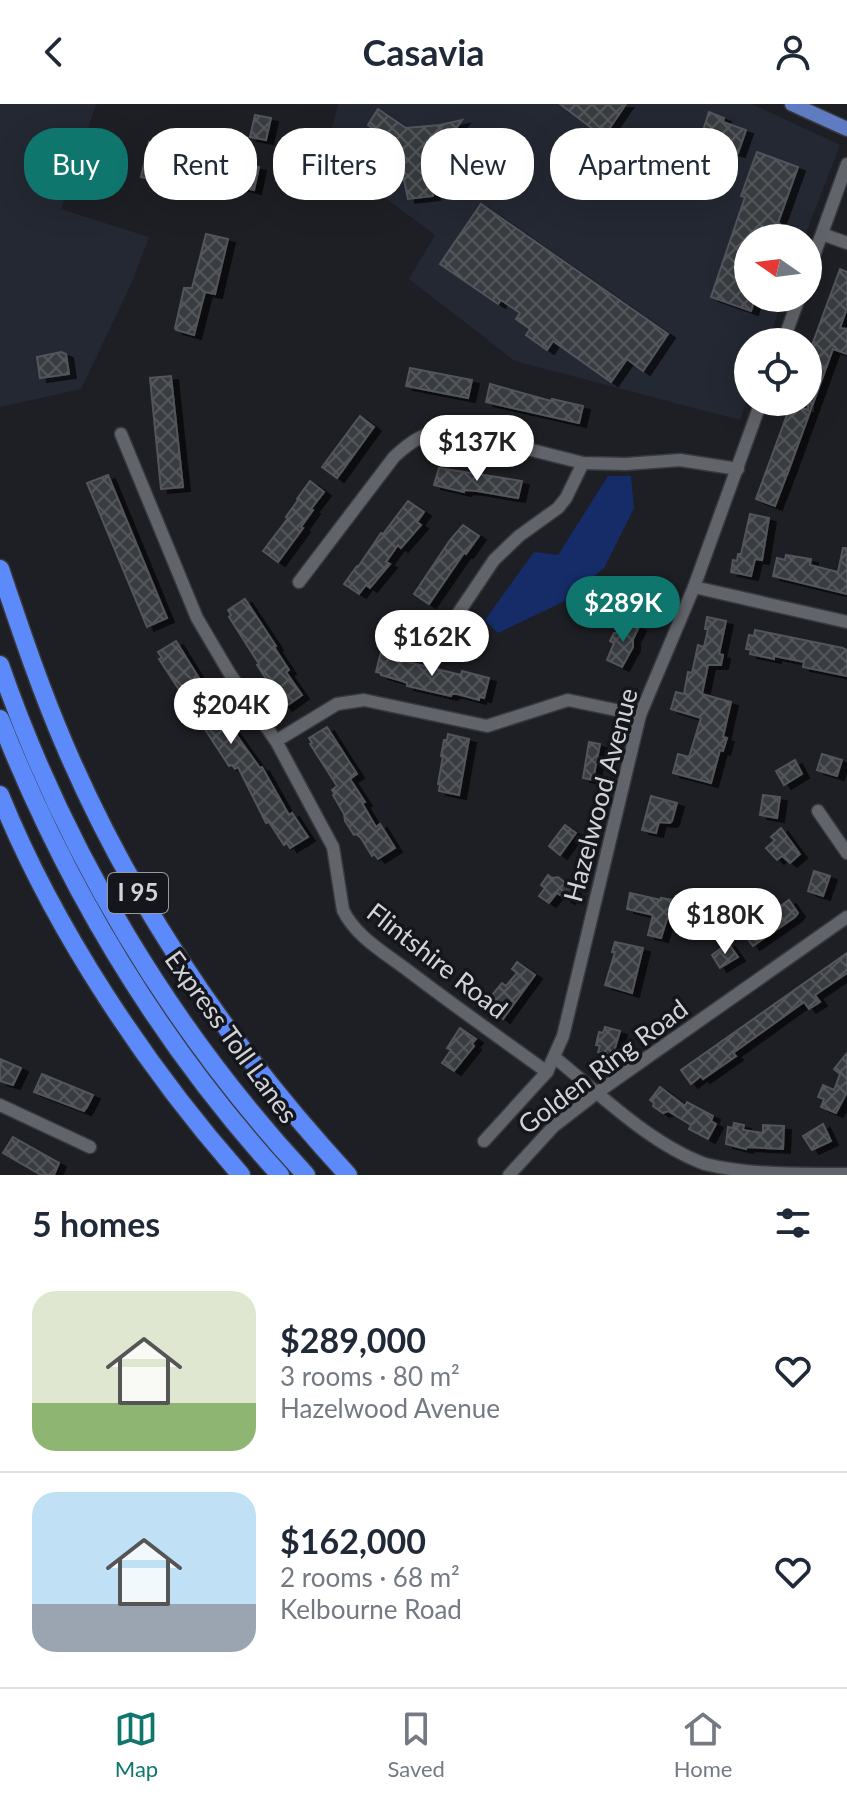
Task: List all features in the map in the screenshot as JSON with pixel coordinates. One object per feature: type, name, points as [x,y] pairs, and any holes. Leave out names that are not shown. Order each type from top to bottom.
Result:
[{"type":"highway","name":"I 95","points":[[0,569],[65,747],[104,830],[139,893],[229,1033],[290,1111],[348,1175]]},
{"type":"highway","name":"Express Toll Lanes","points":[[0,665],[26,735],[63,817],[133,945],[217,1068],[306,1175]]},
{"type":"highway","name":"Express Toll Lanes","points":[[0,719],[48,828],[116,954],[191,1065],[280,1175]]},
{"type":"highway","points":[[0,795],[14,830]]},
{"type":"highway","points":[[0,802],[58,915],[112,1003],[171,1089],[241,1175]]},
{"type":"main road","points":[[792,104],[847,129]]},
{"type":"street","points":[[847,164],[822,234],[847,243]]},
{"type":"street","name":"Hazelwood Avenue","points":[[484,1141],[547,1072],[563,1036],[640,715],[694,587],[756,416]]},
{"type":"street","points":[[299,582],[394,457],[424,434],[449,429],[583,463],[680,460],[738,469]]},
{"type":"street","name":"Flintshire Road","points":[[121,434],[197,618],[230,674],[276,741],[333,847],[343,910],[356,930],[547,1072]]},
{"type":"street","points":[[457,615],[494,560],[519,536],[558,508],[583,463]]},
{"type":"street","points":[[694,587],[847,622]]},
{"type":"street","points":[[276,741],[337,704],[364,700],[487,726],[568,700],[640,715]]},
{"type":"street","points":[[818,811],[847,853]]},
{"type":"street","name":"Golden Ring Road","points":[[509,1175],[554,1126],[598,1092],[847,917]]},
{"type":"street","points":[[554,1057],[657,1139],[705,1164],[748,1172],[847,1174]]},
{"type":"street","points":[[0,1105],[90,1147]]},
{"type":"shaded area","points":[[0,104],[96,104],[88,128],[24,128],[24,200],[64,200],[61,209],[149,237],[132,282],[81,389],[0,407]]},
{"type":"shaded area","points":[[338,104],[752,104],[840,145],[809,224],[734,224],[734,312],[778,312],[773,328],[734,328],[734,416],[741,416],[740,420],[515,361],[409,279],[435,235],[388,200],[405,200],[405,128],[332,128]]},
{"type":"shaded area","points":[[608,476],[631,476],[634,508],[604,568],[565,601],[498,633],[485,620],[534,552],[558,555]]},
{"type":"building","points":[[560,104],[626,104],[610,128],[592,128]]},
{"type":"building","points":[[378,109],[406,128],[462,120],[456,128],[421,128],[421,197],[408,199],[405,128],[372,128],[368,125]]},
{"type":"building","points":[[709,112],[724,118],[723,122],[746,130],[738,153],[738,128],[704,128]]},
{"type":"building","points":[[255,115],[271,118],[266,140],[257,138],[257,128],[252,128]]},
{"type":"building","points":[[757,152],[798,167],[780,224],[736,224],[745,197],[741,196]]},
{"type":"building","points":[[481,204],[668,334],[643,371],[627,359],[611,382],[553,341],[547,350],[526,335],[530,329],[516,319],[520,313],[501,300],[498,304],[440,264]]},
{"type":"building","points":[[734,229],[734,305],[711,297]]},
{"type":"building","points":[[206,234],[228,239],[215,294],[205,292],[194,335],[175,328],[184,288],[192,288]]},
{"type":"building","points":[[840,269],[847,272],[847,308],[840,328],[847,329],[847,354],[833,349],[822,379],[822,328],[818,328]]},
{"type":"building","points":[[61,352],[66,354],[69,374],[40,378],[37,357]]},
{"type":"building","points":[[410,368],[472,380],[468,398],[406,386]]},
{"type":"building","points":[[171,376],[183,487],[161,489],[150,378]]},
{"type":"building","points":[[490,384],[551,401],[583,406],[579,423],[486,402]]},
{"type":"building","points":[[360,416],[374,427],[337,478],[322,467]]},
{"type":"building","points":[[787,416],[809,416],[787,475],[781,475],[786,477],[775,506],[756,499]]},
{"type":"building","points":[[439,468],[522,481],[518,498],[434,485]]},
{"type":"building","points":[[108,475],[167,618],[147,627],[87,483]]},
{"type":"building","points":[[310,481],[324,492],[278,562],[263,551]]},
{"type":"building","points":[[408,501],[424,512],[417,522],[421,525],[401,548],[398,545],[386,562],[390,564],[370,588],[366,585],[359,594],[344,584]]},
{"type":"building","points":[[750,514],[769,518],[762,560],[755,559],[751,576],[731,572],[733,560],[737,561],[738,554],[741,554]]},
{"type":"building","points":[[463,525],[479,536],[429,604],[414,594]]},
{"type":"building","points":[[843,548],[847,548],[847,594],[773,576],[777,558],[785,560],[786,555],[811,559],[810,565],[838,572]]},
{"type":"building","points":[[245,599],[276,646],[289,670],[286,672],[302,695],[285,707],[283,703],[280,705],[270,690],[272,688],[259,664],[229,617],[228,610]]},
{"type":"building","points":[[707,617],[726,621],[719,654],[723,655],[721,665],[708,665],[702,694],[731,702],[723,737],[727,738],[723,751],[720,750],[711,783],[673,773],[678,754],[689,757],[701,718],[671,709],[676,692],[684,694],[698,645],[704,647]]},
{"type":"building","points":[[626,621],[639,627],[622,667],[607,660],[614,643],[610,641],[614,633],[620,633]]},
{"type":"building","points":[[755,630],[847,650],[847,676],[803,667],[804,662],[750,654],[751,650],[746,649],[749,635],[754,636]]},
{"type":"building","points":[[176,641],[220,712],[262,767],[289,815],[292,813],[308,837],[290,848],[287,843],[284,845],[269,822],[266,823],[238,767],[229,766],[159,659],[162,658],[158,652]]},
{"type":"building","points":[[381,652],[461,675],[462,671],[489,678],[484,698],[451,696],[407,686],[407,683],[381,675],[376,672]]},
{"type":"building","points":[[327,727],[357,774],[350,779],[365,802],[362,803],[376,827],[380,824],[395,848],[378,859],[374,854],[372,856],[345,821],[333,795],[332,790],[337,786],[310,744],[309,738]]},
{"type":"building","points":[[448,734],[469,739],[459,795],[439,791],[441,756]]},
{"type":"building","points":[[589,742],[600,744],[593,780],[583,778]]},
{"type":"building","points":[[822,754],[842,760],[837,776],[817,770]]},
{"type":"building","points":[[795,760],[802,774],[784,785],[776,771]]},
{"type":"building","points":[[763,795],[780,797],[777,818],[760,815]]},
{"type":"building","points":[[651,796],[677,803],[672,821],[659,822],[656,833],[642,830]]},
{"type":"building","points":[[565,825],[576,833],[560,855],[549,846]]},
{"type":"building","points":[[781,828],[800,854],[790,863],[782,856],[777,860],[766,848],[775,840],[771,837]]},
{"type":"building","points":[[814,871],[830,876],[823,896],[808,891]]},
{"type":"building","points":[[548,875],[558,877],[574,890],[568,900],[557,893],[549,903],[539,896],[545,888],[541,885]]},
{"type":"building","points":[[630,893],[673,900],[661,938],[648,935],[653,915],[627,909]]},
{"type":"building","points":[[789,900],[798,913],[795,917],[753,946],[740,929],[757,916],[760,921]]},
{"type":"building","points":[[615,942],[643,948],[632,993],[605,985]]},
{"type":"building","points":[[728,943],[738,957],[720,968],[712,955]]},
{"type":"building","points":[[847,953],[847,973],[815,995],[820,1002],[809,1009],[804,1002],[733,1053],[736,1056],[691,1084],[681,1070]]},
{"type":"building","points":[[517,962],[535,975],[503,1019],[488,1007],[492,1002],[488,1000],[502,983],[506,986],[517,973],[512,969]]},
{"type":"building","points":[[605,1027],[620,1031],[613,1055],[598,1052],[600,1046],[596,1045],[599,1032],[603,1033]]},
{"type":"building","points":[[460,1028],[476,1039],[454,1071],[442,1063],[451,1050],[447,1048]]},
{"type":"building","points":[[847,1053],[847,1092],[836,1113],[821,1107],[824,1099],[818,1097],[823,1085],[834,1090],[840,1074],[834,1069]]},
{"type":"building","points":[[0,1059],[21,1068],[13,1085],[0,1081]]},
{"type":"building","points":[[42,1074],[93,1095],[84,1111],[34,1092]]},
{"type":"building","points":[[660,1087],[685,1106],[687,1102],[713,1116],[711,1121],[716,1124],[708,1139],[689,1129],[691,1125],[668,1111],[663,1113],[653,1106],[650,1100]]},
{"type":"building","points":[[734,1123],[744,1125],[743,1130],[763,1133],[763,1125],[784,1126],[783,1149],[746,1149],[726,1144],[728,1127],[733,1128]]},
{"type":"building","points":[[823,1124],[831,1141],[812,1150],[803,1136]]},
{"type":"building","points":[[13,1137],[59,1163],[54,1175],[41,1175],[3,1153]]}]
